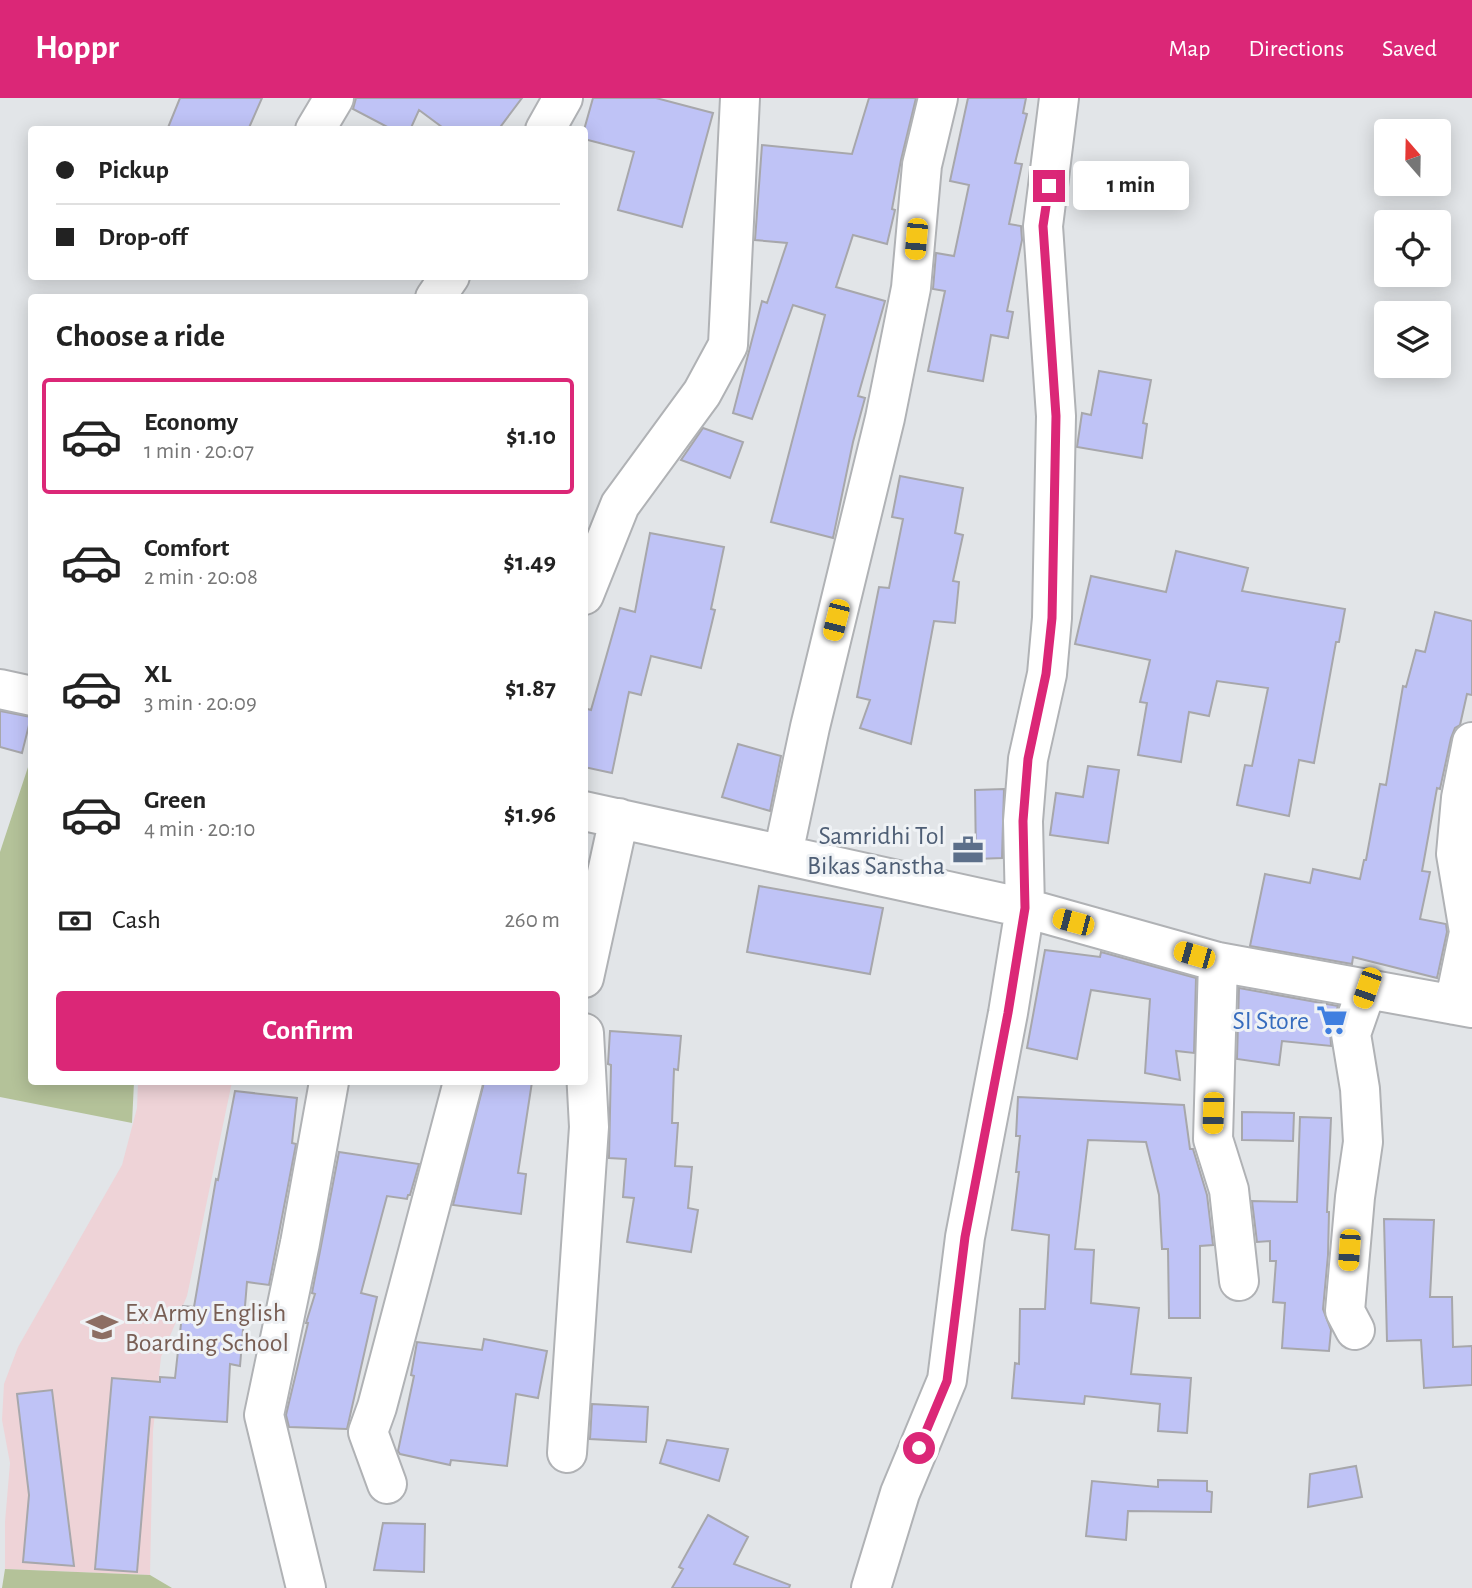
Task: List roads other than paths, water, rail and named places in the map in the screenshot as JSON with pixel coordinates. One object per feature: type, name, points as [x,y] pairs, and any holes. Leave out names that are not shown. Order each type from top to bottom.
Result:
[{"type":"street","points":[[317,126],[334,98]]},
{"type":"street","points":[[547,126],[562,98]]},
{"type":"street","points":[[588,585],[620,505],[702,394],[728,345],[740,98]]},
{"type":"street","points":[[783,854],[814,713],[886,418],[911,288],[922,165],[938,98]]},
{"type":"street","points":[[870,1588],[900,1493],[947,1381],[965,1237],[1008,1013],[1025,908],[1023,821],[1028,759],[1046,674],[1052,618],[1056,416],[1043,226],[1059,98]]},
{"type":"street","points":[[0,689],[28,695]]},
{"type":"street","points":[[588,942],[602,814],[1025,908],[1218,962],[1463,1006],[1469,932],[1456,854],[1461,798],[1472,742]]},
{"type":"street","points":[[1218,962],[1213,1139],[1229,1190],[1239,1281]]},
{"type":"street","points":[[1355,1330],[1345,1311],[1354,1197],[1363,1142],[1360,1088],[1351,1034],[1367,988]]},
{"type":"street","points":[[306,1588],[264,1415],[300,1243],[328,1085]]},
{"type":"street","points":[[387,1484],[368,1432],[377,1407],[462,1085]]},
{"type":"street","points":[[567,1453],[589,1127],[587,1085]]},
{"type":"place","name":"Samridhi Tol Bikas Sanstha","points":[[968,850]]},
{"type":"place","name":"SI Store","points":[[1332,1020]]},
{"type":"place","name":"Ex Army English Boarding School","points":[[102,1327]]}]
